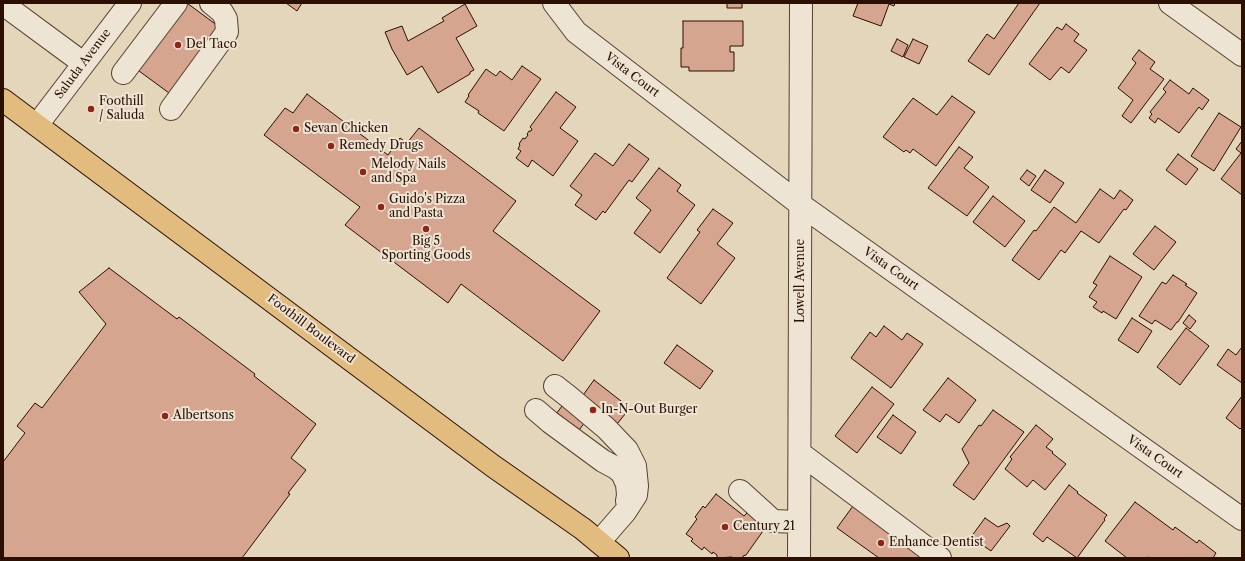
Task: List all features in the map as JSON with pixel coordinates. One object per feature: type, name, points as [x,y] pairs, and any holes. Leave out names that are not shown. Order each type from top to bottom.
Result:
[{"type":"main road","name":"Foothill Boulevard","points":[[3,100],[493,466],[583,529],[618,558]]},
{"type":"street","name":"Saluda Avenue","points":[[37,125],[130,3]]},
{"type":"street","points":[[123,73],[176,3]]},
{"type":"street","points":[[171,109],[227,32],[226,19],[222,12],[212,3]]},
{"type":"street","name":"Vista Court","points":[[554,3],[576,32],[801,204],[1242,519]]},
{"type":"street","name":"Lowell Avenue","points":[[799,558],[801,3]]},
{"type":"street","points":[[1170,3],[1242,55]]},
{"type":"street","points":[[3,4],[83,63]]},
{"type":"street","points":[[555,386],[595,419],[627,450],[635,466],[637,486],[636,495],[625,512],[599,542]]},
{"type":"street","points":[[536,410],[622,474],[627,484],[628,495],[625,512]]},
{"type":"street","points":[[800,453],[940,558]]},
{"type":"street","points":[[740,491],[773,521],[799,522]]},
{"type":"building","name":"Del Taco","points":[[187,3],[218,26],[169,93],[135,68]]},
{"type":"building","points":[[286,3],[302,3],[297,11]]},
{"type":"building","points":[[727,3],[742,3],[742,8],[727,8]]},
{"type":"building","points":[[858,3],[895,3],[894,6],[889,4],[881,26],[853,16]]},
{"type":"building","points":[[1019,3],[1040,3],[989,75],[968,61],[987,34],[994,39]]},
{"type":"building","points":[[465,4],[477,26],[456,38],[474,70],[470,72],[470,74],[438,93],[422,66],[407,75],[392,49],[385,32],[402,26],[408,41],[444,21],[442,18]]},
{"type":"building","points":[[683,21],[743,21],[743,46],[730,46],[730,52],[734,52],[734,71],[689,71],[689,67],[681,67]]},
{"type":"building","points":[[1066,24],[1079,34],[1074,41],[1087,50],[1069,73],[1061,67],[1050,80],[1029,64],[1057,27],[1062,30]]},
{"type":"building","points":[[897,39],[908,45],[903,57],[891,51]]},
{"type":"building","points":[[913,39],[928,46],[919,64],[904,57]]},
{"type":"building","points":[[1139,50],[1155,62],[1150,69],[1164,79],[1131,123],[1122,116],[1133,100],[1118,88],[1136,63],[1132,59]]},
{"type":"building","points":[[522,66],[541,79],[504,131],[465,102],[469,96],[468,95],[486,69],[496,76],[500,71],[512,80]]},
{"type":"building","points":[[1170,80],[1189,94],[1193,88],[1209,100],[1202,110],[1199,107],[1179,133],[1158,118],[1155,123],[1149,118],[1152,114],[1150,112],[1166,92],[1163,89]]},
{"type":"building","points":[[556,92],[576,107],[560,128],[578,141],[553,176],[532,160],[528,167],[516,158],[521,151],[518,149],[519,144],[523,138],[525,139],[529,131],[531,131],[532,129],[530,127]]},
{"type":"building","points":[[307,94],[388,155],[400,138],[407,143],[419,128],[516,201],[493,231],[600,311],[563,361],[461,284],[448,303],[345,225],[360,207],[264,135],[285,108],[293,113]]},
{"type":"building","points":[[952,96],[975,112],[936,166],[913,149],[910,153],[906,150],[904,152],[883,137],[913,98],[937,115]]},
{"type":"building","points":[[1219,113],[1241,127],[1214,171],[1191,156]]},
{"type":"building","points":[[1242,141],[1242,195],[1221,179],[1241,153],[1236,149]]},
{"type":"building","points":[[629,144],[649,159],[632,182],[629,180],[605,213],[603,211],[596,220],[575,205],[582,195],[570,186],[595,153],[613,166]]},
{"type":"building","points":[[959,147],[973,157],[964,168],[989,187],[967,216],[928,188]]},
{"type":"building","points":[[1178,154],[1198,169],[1186,185],[1166,170]]},
{"type":"building","points":[[659,168],[681,185],[677,191],[695,205],[660,253],[634,233],[651,210],[636,198]]},
{"type":"building","points":[[1027,170],[1036,176],[1029,186],[1020,179]]},
{"type":"building","points":[[1045,170],[1064,183],[1050,203],[1031,190]]},
{"type":"building","points":[[1100,189],[1114,199],[1120,190],[1133,200],[1126,210],[1124,209],[1099,243],[1081,231],[1065,253],[1061,250],[1039,280],[1012,260],[1034,230],[1036,231],[1054,207],[1076,223]]},
{"type":"building","points":[[993,196],[1025,221],[1005,247],[973,222]]},
{"type":"building","points":[[713,209],[733,223],[717,244],[735,258],[701,304],[667,278],[700,232],[697,230]]},
{"type":"building","points":[[1155,226],[1176,242],[1154,270],[1133,254]]},
{"type":"building","points":[[1110,256],[1142,277],[1116,319],[1093,307],[1097,302],[1089,297],[1097,285],[1093,283]]},
{"type":"building","name":"Albertsons","points":[[109,268],[177,319],[179,317],[255,374],[254,376],[316,424],[291,458],[306,470],[242,558],[3,558],[3,462],[25,433],[17,426],[35,403],[42,408],[106,324],[79,292]]},
{"type":"building","points":[[1173,275],[1197,293],[1171,330],[1155,320],[1152,324],[1139,316],[1162,282],[1166,284]]},
{"type":"building","points":[[1189,315],[1196,321],[1190,329],[1183,323]]},
{"type":"building","points":[[1132,318],[1152,331],[1138,353],[1118,340]]},
{"type":"building","points":[[884,326],[902,340],[907,333],[923,344],[891,388],[851,358],[870,332],[876,337]]},
{"type":"building","points":[[1186,328],[1209,346],[1180,385],[1157,367]]},
{"type":"building","points":[[677,345],[713,371],[700,389],[664,363]]},
{"type":"building","points":[[1242,347],[1242,383],[1217,365],[1228,349],[1236,355]]},
{"type":"building","points":[[948,378],[976,400],[959,423],[946,414],[940,422],[923,410]]},
{"type":"building","name":"In-N-Out Burger","points":[[594,380],[630,408],[613,429],[592,413],[573,438],[546,427],[569,397],[581,398]]},
{"type":"building","points":[[872,387],[894,404],[857,453],[835,436]]},
{"type":"building","points":[[1242,396],[1242,427],[1240,429],[1226,418]]},
{"type":"building","points":[[993,410],[1024,432],[974,500],[953,485],[969,463],[962,449],[979,425],[981,426]]},
{"type":"building","points":[[893,415],[916,432],[901,454],[877,437]]},
{"type":"building","points":[[1036,425],[1053,439],[1046,447],[1066,464],[1045,490],[1033,480],[1027,487],[1005,469],[1012,459],[1010,457]]},
{"type":"building","points":[[1069,485],[1078,492],[1077,493],[1107,515],[1104,519],[1105,520],[1077,558],[1047,537],[1043,542],[1033,534]]},
{"type":"building","name":"Century 21","points":[[716,494],[744,516],[748,512],[757,519],[754,523],[763,531],[743,558],[717,558],[717,555],[713,552],[712,554],[704,547],[702,550],[691,541],[693,539],[686,534],[697,519],[695,517],[703,506],[705,508]]},
{"type":"building","points":[[1135,502],[1173,530],[1175,527],[1197,543],[1199,540],[1216,553],[1213,558],[1127,558],[1105,541]]},
{"type":"building","name":"Enhance Dentist","points":[[853,506],[924,558],[879,558],[837,528]]},
{"type":"building","points":[[985,518],[998,527],[1007,523],[1010,526],[991,551],[971,537]]},
{"type":"place","name":"Del Taco","points":[[178,45]]},
{"type":"place","name":"Foothill / Saluda","points":[[91,109]]},
{"type":"place","name":"Sevan Chicken","points":[[296,129]]},
{"type":"place","name":"Remedy Drugs","points":[[331,146]]},
{"type":"place","name":"Melody Nails and Spa","points":[[363,172]]},
{"type":"place","name":"Guido's Pizza and Pasta","points":[[381,207]]},
{"type":"place","name":"Big 5 Sporting Goods","points":[[426,229]]},
{"type":"place","name":"In-N-Out Burger","points":[[593,410]]},
{"type":"place","name":"Albertsons","points":[[165,416]]},
{"type":"place","name":"Century 21","points":[[725,527]]},
{"type":"place","name":"Enhance Dentist","points":[[881,543]]}]
